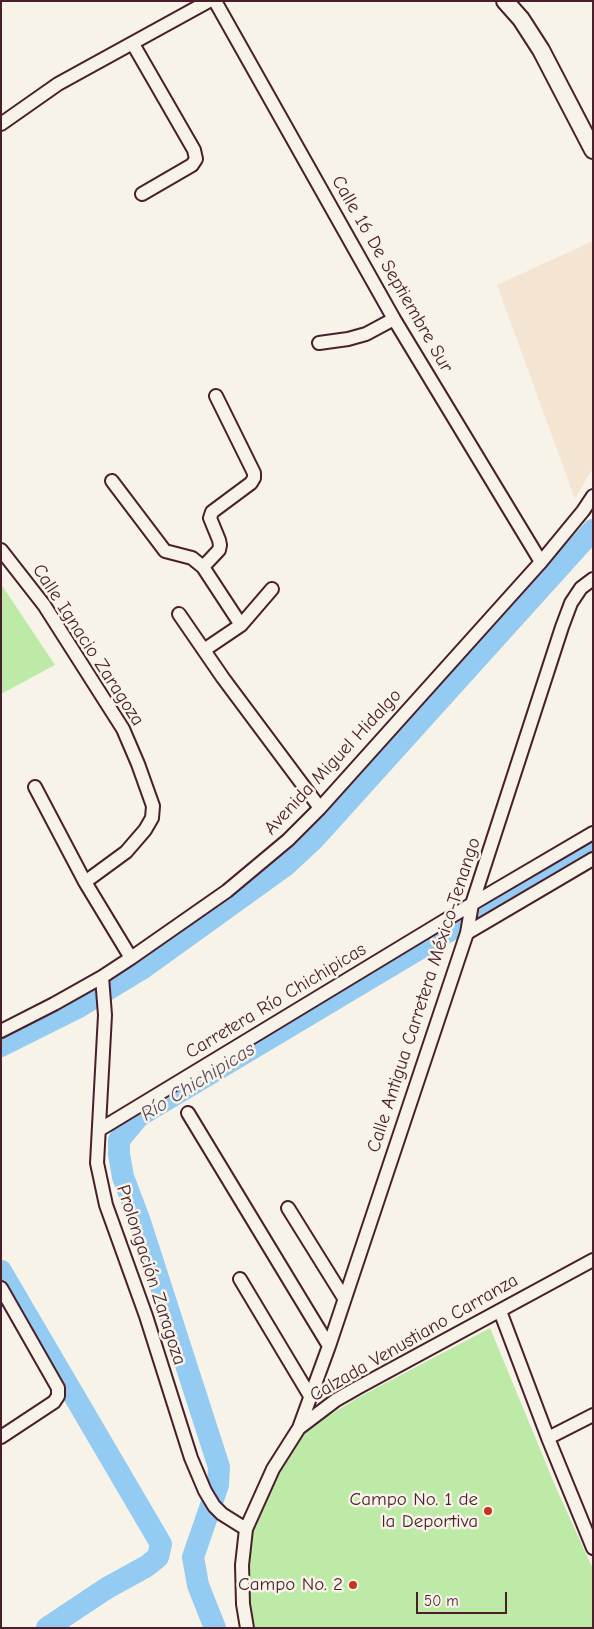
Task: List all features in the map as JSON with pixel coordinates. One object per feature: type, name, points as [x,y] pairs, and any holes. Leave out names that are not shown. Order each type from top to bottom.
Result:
[{"type":"main road","points":[[505,1],[521,19],[542,50],[593,150]]},
{"type":"street","points":[[1,124],[58,84],[208,1]]},
{"type":"street","name":"Calle 16 De Septiembre Sur","points":[[215,1],[394,319],[541,562]]},
{"type":"street","points":[[133,44],[194,150],[196,159],[192,165],[142,194]]},
{"type":"street","points":[[319,343],[357,336],[394,319]]},
{"type":"street","points":[[203,567],[219,550],[220,545],[210,518],[212,512],[251,483],[254,478],[254,473],[216,396]]},
{"type":"street","points":[[112,481],[165,551],[192,558],[203,567],[241,625]]},
{"type":"street","name":"Avenida Miguel Hidalgo","points":[[1,1030],[102,981],[131,958],[227,891],[288,840],[320,808],[541,562],[593,496]]},
{"type":"street","name":"Calle Ignacio Zaragoza","points":[[1,550],[44,605],[123,729],[153,806],[152,818],[145,830],[126,852],[85,882]]},
{"type":"street","name":"Calle Antigua Carretera México-Tenango","points":[[299,1428],[329,1346],[468,929],[472,905],[562,627],[571,603],[581,588],[593,579]]},
{"type":"street","points":[[204,650],[241,625],[272,589]]},
{"type":"street","points":[[179,614],[223,678],[320,808]]},
{"type":"street","points":[[34,787],[85,882],[131,958]]},
{"type":"street","name":"Carretera Río Chichipicas","points":[[98,1130],[593,833]]},
{"type":"street","points":[[468,929],[593,859]]},
{"type":"street","name":"Prolongación Zaragoza","points":[[102,981],[105,1015],[97,1163],[106,1205],[146,1316],[191,1458],[205,1491],[214,1506],[246,1529]]},
{"type":"street","points":[[188,1113],[329,1346]]},
{"type":"street","points":[[288,1208],[344,1298]]},
{"type":"street","name":"Calzada Venustiano Carranza","points":[[247,1628],[243,1604],[242,1565],[246,1529],[273,1469],[299,1428],[330,1404],[358,1388],[593,1260]]},
{"type":"street","points":[[240,1279],[310,1396]]},
{"type":"street","points":[[1,1288],[58,1388],[58,1396],[54,1402],[1,1437]]},
{"type":"street","points":[[500,1310],[548,1438],[593,1548]]},
{"type":"street","points":[[548,1438],[593,1416]]},
{"type":"shaded area","points":[[593,241],[593,468],[575,499],[497,285]]},
{"type":"green space","points":[[1,584],[55,665],[1,694]]},
{"type":"green space","points":[[490,1328],[557,1490],[593,1569],[593,1628],[251,1628],[246,1603],[250,1529],[276,1471],[303,1431],[361,1396]]},
{"type":"waterway","points":[[1,1046],[77,1008],[143,968],[286,865],[314,839],[593,530]]},
{"type":"waterway","name":"Río Chichipicas","points":[[215,1628],[198,1585],[193,1557],[218,1485],[219,1467],[139,1219],[123,1177],[119,1154],[119,1140],[139,1116],[593,845]]},
{"type":"waterway","points":[[1,1271],[161,1544],[158,1557],[147,1566],[107,1588],[47,1628]]},
{"type":"place","name":"Campo No. 1 de la Deportiva","points":[[488,1511]]},
{"type":"place","name":"Campo No. 2","points":[[353,1585]]}]
